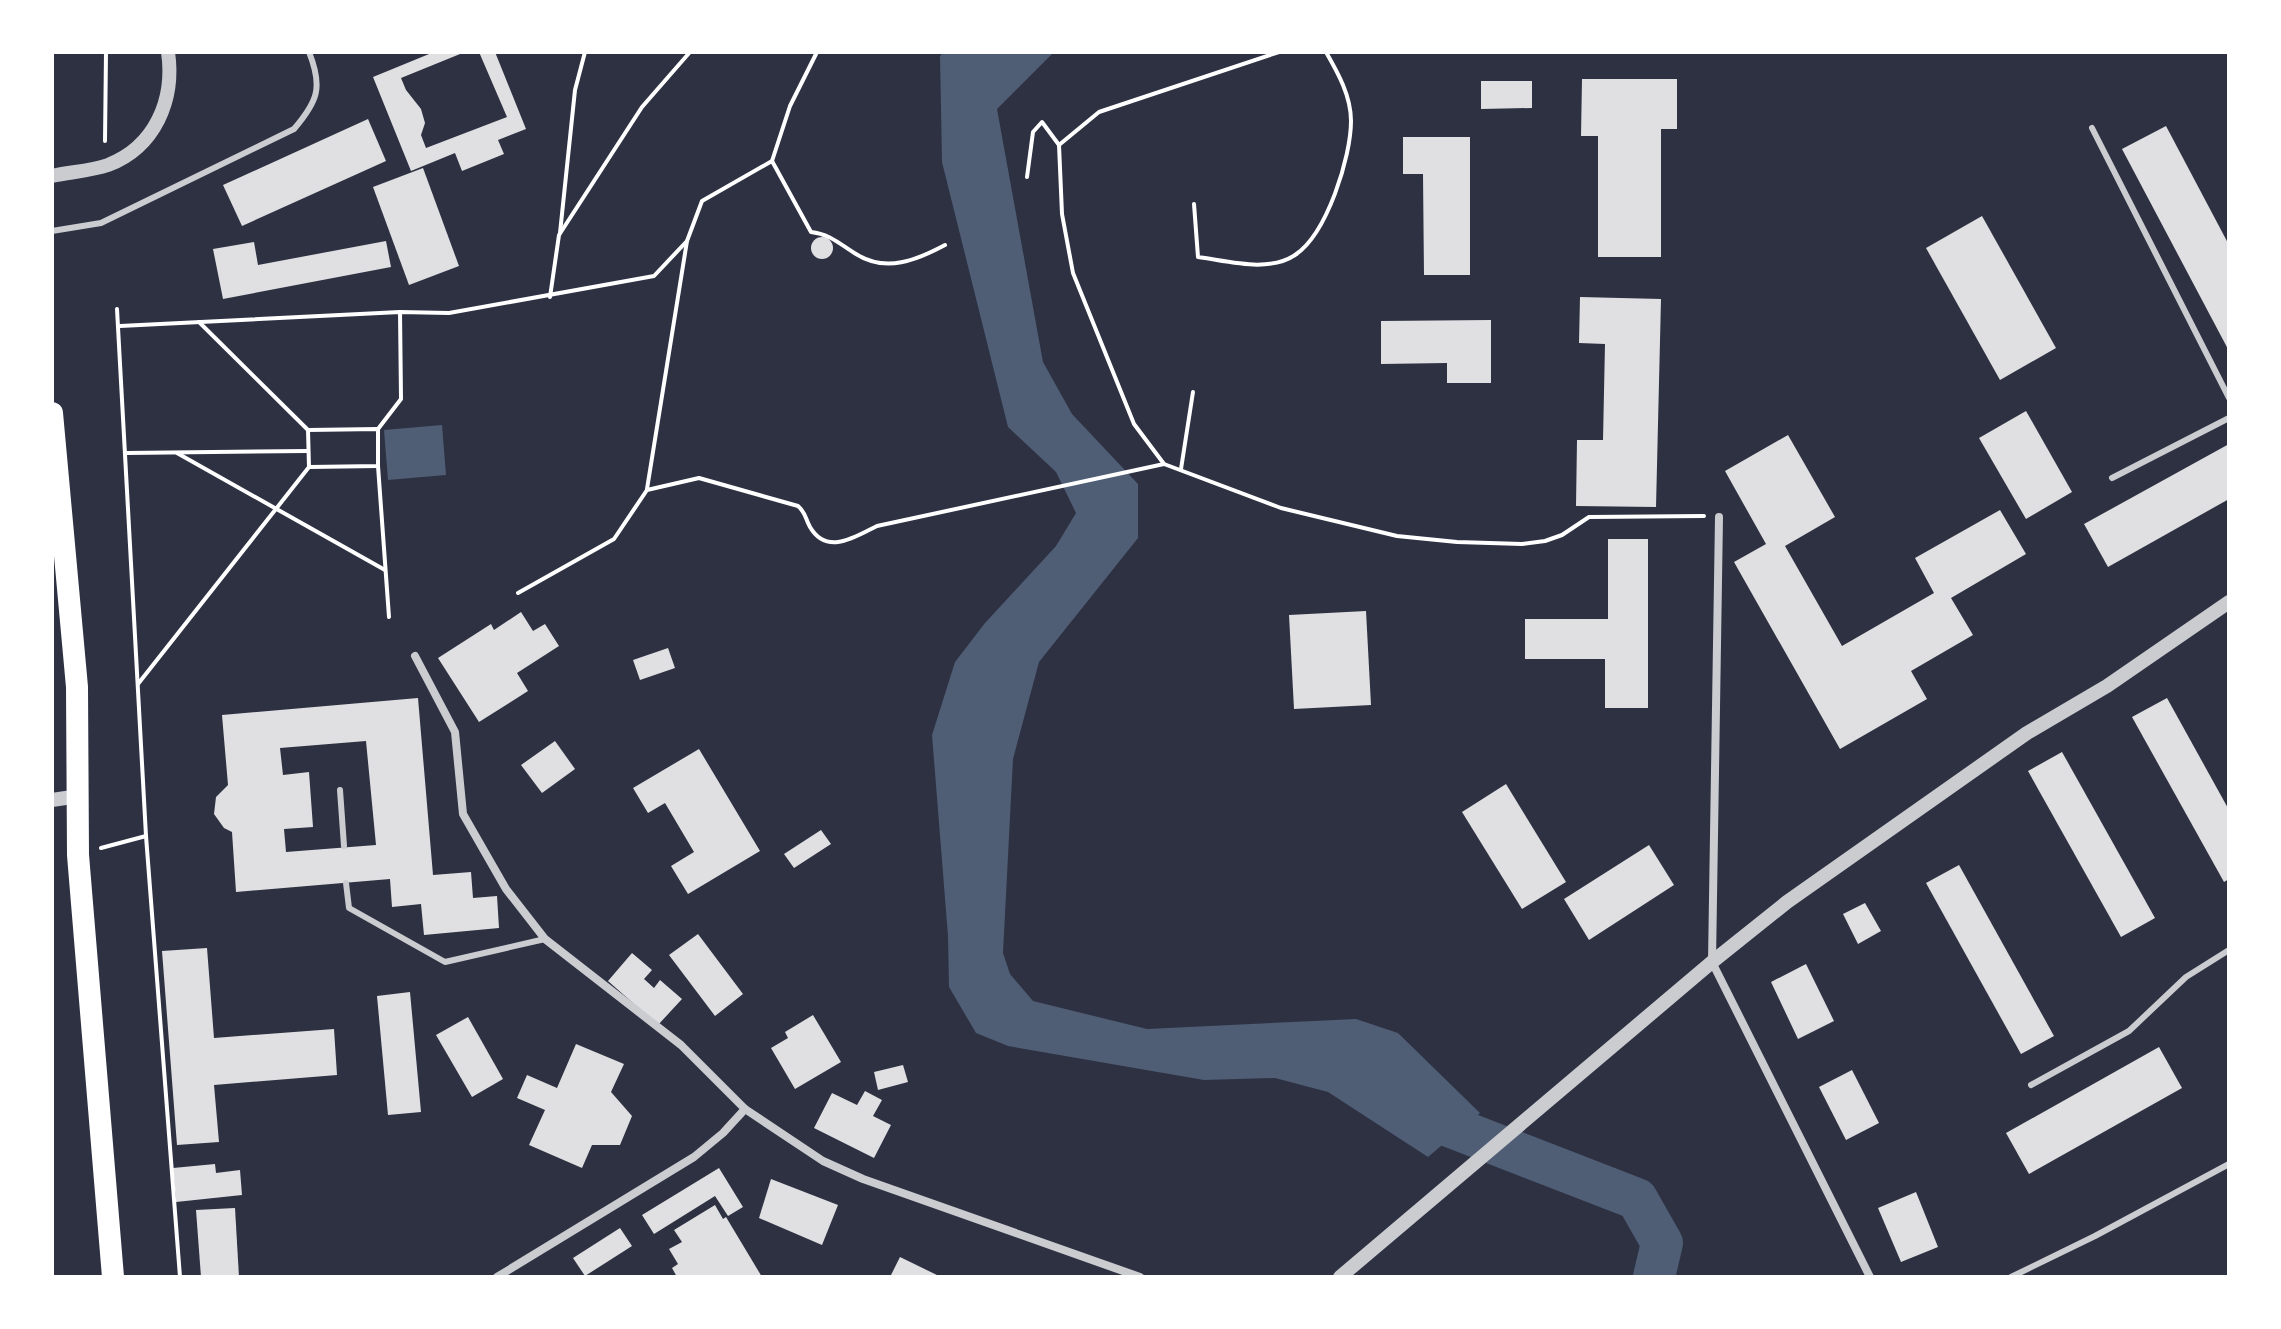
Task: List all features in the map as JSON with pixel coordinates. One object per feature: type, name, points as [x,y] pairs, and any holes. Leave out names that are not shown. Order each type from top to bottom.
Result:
[{"type":"highway","points":[[52,413],[77,687],[78,855],[113,1277]]},
{"type":"street","points":[[52,176],[105,166],[127,156],[147,137],[162,116],[169,93],[168,52]]},
{"type":"street","points":[[1719,517],[1712,962],[1870,1277]]},
{"type":"street","points":[[1340,1277],[1787,902],[2027,733],[2107,686],[2229,602]]},
{"type":"street","points":[[415,656],[455,732],[463,814],[506,889],[545,939],[681,1045],[745,1109],[823,1161],[863,1179],[1140,1277]]},
{"type":"street","points":[[52,800],[79,796]]},
{"type":"street","points":[[497,1277],[694,1157],[745,1109]]},
{"type":"lane","points":[[52,231],[101,223],[294,129],[309,112],[317,94],[317,73],[309,52]]},
{"type":"lane","points":[[2092,128],[2229,398]]},
{"type":"lane","points":[[2112,478],[2229,418]]},
{"type":"lane","points":[[340,790],[344,846]]},
{"type":"lane","points":[[346,883],[349,908],[445,962],[545,939]]},
{"type":"lane","points":[[2031,1085],[2129,1031],[2186,977],[2229,950]]},
{"type":"lane","points":[[2011,1277],[2229,1164]]},
{"type":"path","points":[[105,141],[106,52]]},
{"type":"path","points":[[550,297],[575,90],[585,52]]},
{"type":"path","points":[[559,235],[642,107],[690,52]]},
{"type":"path","points":[[518,593],[614,539],[647,490],[687,241],[702,201],[772,161],[790,106],[817,52]]},
{"type":"path","points":[[1059,145],[1099,112],[1279,52]]},
{"type":"path","points":[[1194,204],[1198,257],[1265,265],[1295,255],[1321,226],[1339,186],[1351,120],[1342,80],[1326,52]]},
{"type":"path","points":[[1027,177],[1033,132],[1042,122],[1059,145],[1062,214],[1073,273],[1134,424],[1164,464]]},
{"type":"path","points":[[772,161],[811,232],[831,237],[860,257],[885,265],[916,261],[945,245]]},
{"type":"path","points":[[120,326],[400,312],[449,313],[654,276],[687,241]]},
{"type":"path","points":[[117,309],[146,836],[180,1277]]},
{"type":"path","points":[[389,617],[378,429],[401,399],[400,312]]},
{"type":"path","points":[[197,321],[308,430],[378,429]]},
{"type":"path","points":[[1181,469],[1193,392]]},
{"type":"path","points":[[138,684],[309,467],[308,430]]},
{"type":"path","points":[[126,453],[308,451]]},
{"type":"path","points":[[177,453],[385,570]]},
{"type":"path","points":[[647,490],[699,478],[729,484],[798,506],[806,512],[810,527],[823,540],[834,544],[877,526],[1164,464],[1281,508],[1338,524],[1397,536],[1457,542],[1522,544],[1545,541],[1562,535],[1589,517],[1719,517]]},
{"type":"path","points":[[309,467],[378,466]]},
{"type":"path","points":[[78,855],[146,836]]},
{"type":"water","points":[[944,52],[1054,52],[997,109],[1043,362],[1072,414],[1138,484],[1138,538],[1039,662],[1013,759],[1003,953],[1010,974],[1033,1001],[1147,1029],[1356,1019],[1398,1033],[1480,1113],[1428,1157],[1328,1092],[1275,1078],[1204,1080],[1008,1046],[976,1033],[949,987],[948,936],[932,735],[955,662],[985,623],[1056,546],[1076,513],[1056,472],[1008,427],[942,162],[940,56]]},
{"type":"water","points":[[442,425],[446,475],[388,480],[384,430]]},
{"type":"building","points":[[434,52],[465,52],[401,78],[421,109],[425,123],[421,135],[426,148],[507,117],[479,52],[495,52],[526,129],[498,140],[504,154],[462,171],[455,153],[411,171],[373,77]]},
{"type":"building","points":[[1582,79],[1677,79],[1677,129],[1661,129],[1661,257],[1598,257],[1598,136],[1581,136]]},
{"type":"building","points":[[1481,81],[1532,81],[1532,108],[1481,109]]},
{"type":"building","points":[[368,119],[386,161],[242,226],[223,185]]},
{"type":"building","points":[[2166,126],[2229,245],[2229,351],[2122,149]]},
{"type":"building","points":[[1403,137],[1470,137],[1470,275],[1424,275],[1423,174],[1403,174]]},
{"type":"building","points":[[423,168],[459,266],[409,285],[373,187]]},
{"type":"building","points":[[1982,216],[2056,348],[2000,380],[1926,248]]},
{"type":"building","points":[[822,237],[830,240],[833,248],[830,256],[822,259],[814,256],[811,248],[814,240]]},
{"type":"building","points":[[386,241],[391,267],[223,299],[213,249],[254,242],[258,265]]},
{"type":"building","points":[[1580,297],[1661,299],[1656,507],[1576,506],[1577,440],[1603,440],[1605,344],[1579,343]]},
{"type":"building","points":[[1491,320],[1491,383],[1447,383],[1447,363],[1381,364],[1381,321]]},
{"type":"building","points":[[2026,411],[2072,492],[2026,519],[1979,438]]},
{"type":"building","points":[[1788,435],[1835,517],[1785,546],[1842,646],[1934,593],[1915,558],[2000,510],[2026,554],[1951,598],[1973,635],[1911,671],[1927,699],[1840,749],[1734,562],[1766,544],[1725,471]]},
{"type":"building","points":[[2229,444],[2229,499],[2108,567],[2084,524]]},
{"type":"building","points":[[1608,539],[1648,539],[1648,708],[1605,708],[1605,659],[1525,659],[1525,619],[1608,619]]},
{"type":"building","points":[[1366,611],[1371,705],[1294,709],[1289,615]]},
{"type":"building","points":[[521,612],[533,631],[545,624],[559,646],[517,673],[528,691],[479,722],[438,658],[491,624],[494,630]]},
{"type":"building","points":[[668,648],[675,668],[640,680],[633,660]]},
{"type":"building","points":[[418,698],[433,875],[471,872],[473,898],[497,896],[499,928],[424,935],[421,904],[392,907],[390,879],[236,892],[232,832],[224,828],[214,814],[216,797],[228,785],[222,715]],"holes":[[[366,741],[376,845],[286,852],[284,829],[313,827],[309,772],[283,775],[280,748]]]},
{"type":"building","points":[[2167,698],[2229,810],[2229,879],[2224,882],[2132,717]]},
{"type":"building","points":[[555,741],[575,769],[542,793],[521,765]]},
{"type":"building","points":[[699,749],[760,851],[688,894],[671,866],[694,852],[665,803],[648,813],[633,788]]},
{"type":"building","points":[[2062,752],[2155,918],[2121,937],[2028,771]]},
{"type":"building","points":[[1506,784],[1566,882],[1522,909],[1462,812]]},
{"type":"building","points":[[821,830],[831,844],[794,868],[784,854]]},
{"type":"building","points":[[1649,845],[1674,885],[1589,940],[1564,899]]},
{"type":"building","points":[[1959,865],[2054,1036],[2021,1054],[1926,883]]},
{"type":"building","points":[[1865,903],[1881,931],[1858,944],[1843,914]]},
{"type":"building","points":[[698,934],[743,994],[715,1016],[669,955]]},
{"type":"building","points":[[207,948],[214,1038],[334,1029],[337,1075],[214,1085],[219,1142],[177,1145],[162,951]]},
{"type":"building","points":[[632,953],[652,970],[644,979],[654,988],[660,980],[682,999],[658,1025],[608,981]]},
{"type":"building","points":[[1806,964],[1834,1021],[1798,1039],[1771,982]]},
{"type":"building","points":[[410,992],[421,1112],[388,1115],[377,996]]},
{"type":"building","points":[[813,1015],[841,1062],[795,1089],[771,1048],[788,1038],[785,1032]]},
{"type":"building","points":[[468,1017],[503,1079],[472,1097],[436,1035]]},
{"type":"building","points":[[576,1044],[624,1064],[611,1092],[632,1116],[620,1145],[592,1145],[582,1168],[529,1145],[545,1110],[517,1098],[527,1075],[557,1088]]},
{"type":"building","points":[[2159,1047],[2182,1088],[2029,1174],[2006,1133]]},
{"type":"building","points":[[903,1065],[908,1082],[878,1090],[874,1072]]},
{"type":"building","points":[[1852,1070],[1879,1123],[1846,1140],[1819,1087]]},
{"type":"building","points":[[865,1091],[882,1100],[873,1116],[891,1125],[874,1158],[814,1128],[832,1093],[857,1105]]},
{"type":"building","points":[[215,1164],[216,1173],[240,1170],[242,1195],[176,1202],[173,1168]]},
{"type":"building","points":[[719,1168],[743,1207],[728,1216],[715,1196],[654,1234],[642,1215]]},
{"type":"building","points":[[771,1179],[838,1205],[822,1245],[759,1218]]},
{"type":"building","points":[[1916,1192],[1938,1247],[1901,1262],[1878,1208]]},
{"type":"building","points":[[715,1205],[723,1219],[726,1217],[762,1277],[677,1277],[672,1268],[678,1264],[669,1249],[682,1242],[674,1230]]},
{"type":"building","points":[[235,1208],[239,1277],[201,1277],[196,1210]]},
{"type":"building","points":[[620,1228],[632,1246],[585,1276],[573,1258]]},
{"type":"building","points":[[900,1257],[941,1277],[890,1277]]},
{"type":"waterway","points":[[1411,1098],[1446,1125],[1637,1199],[1662,1243],[1654,1277]]}]
